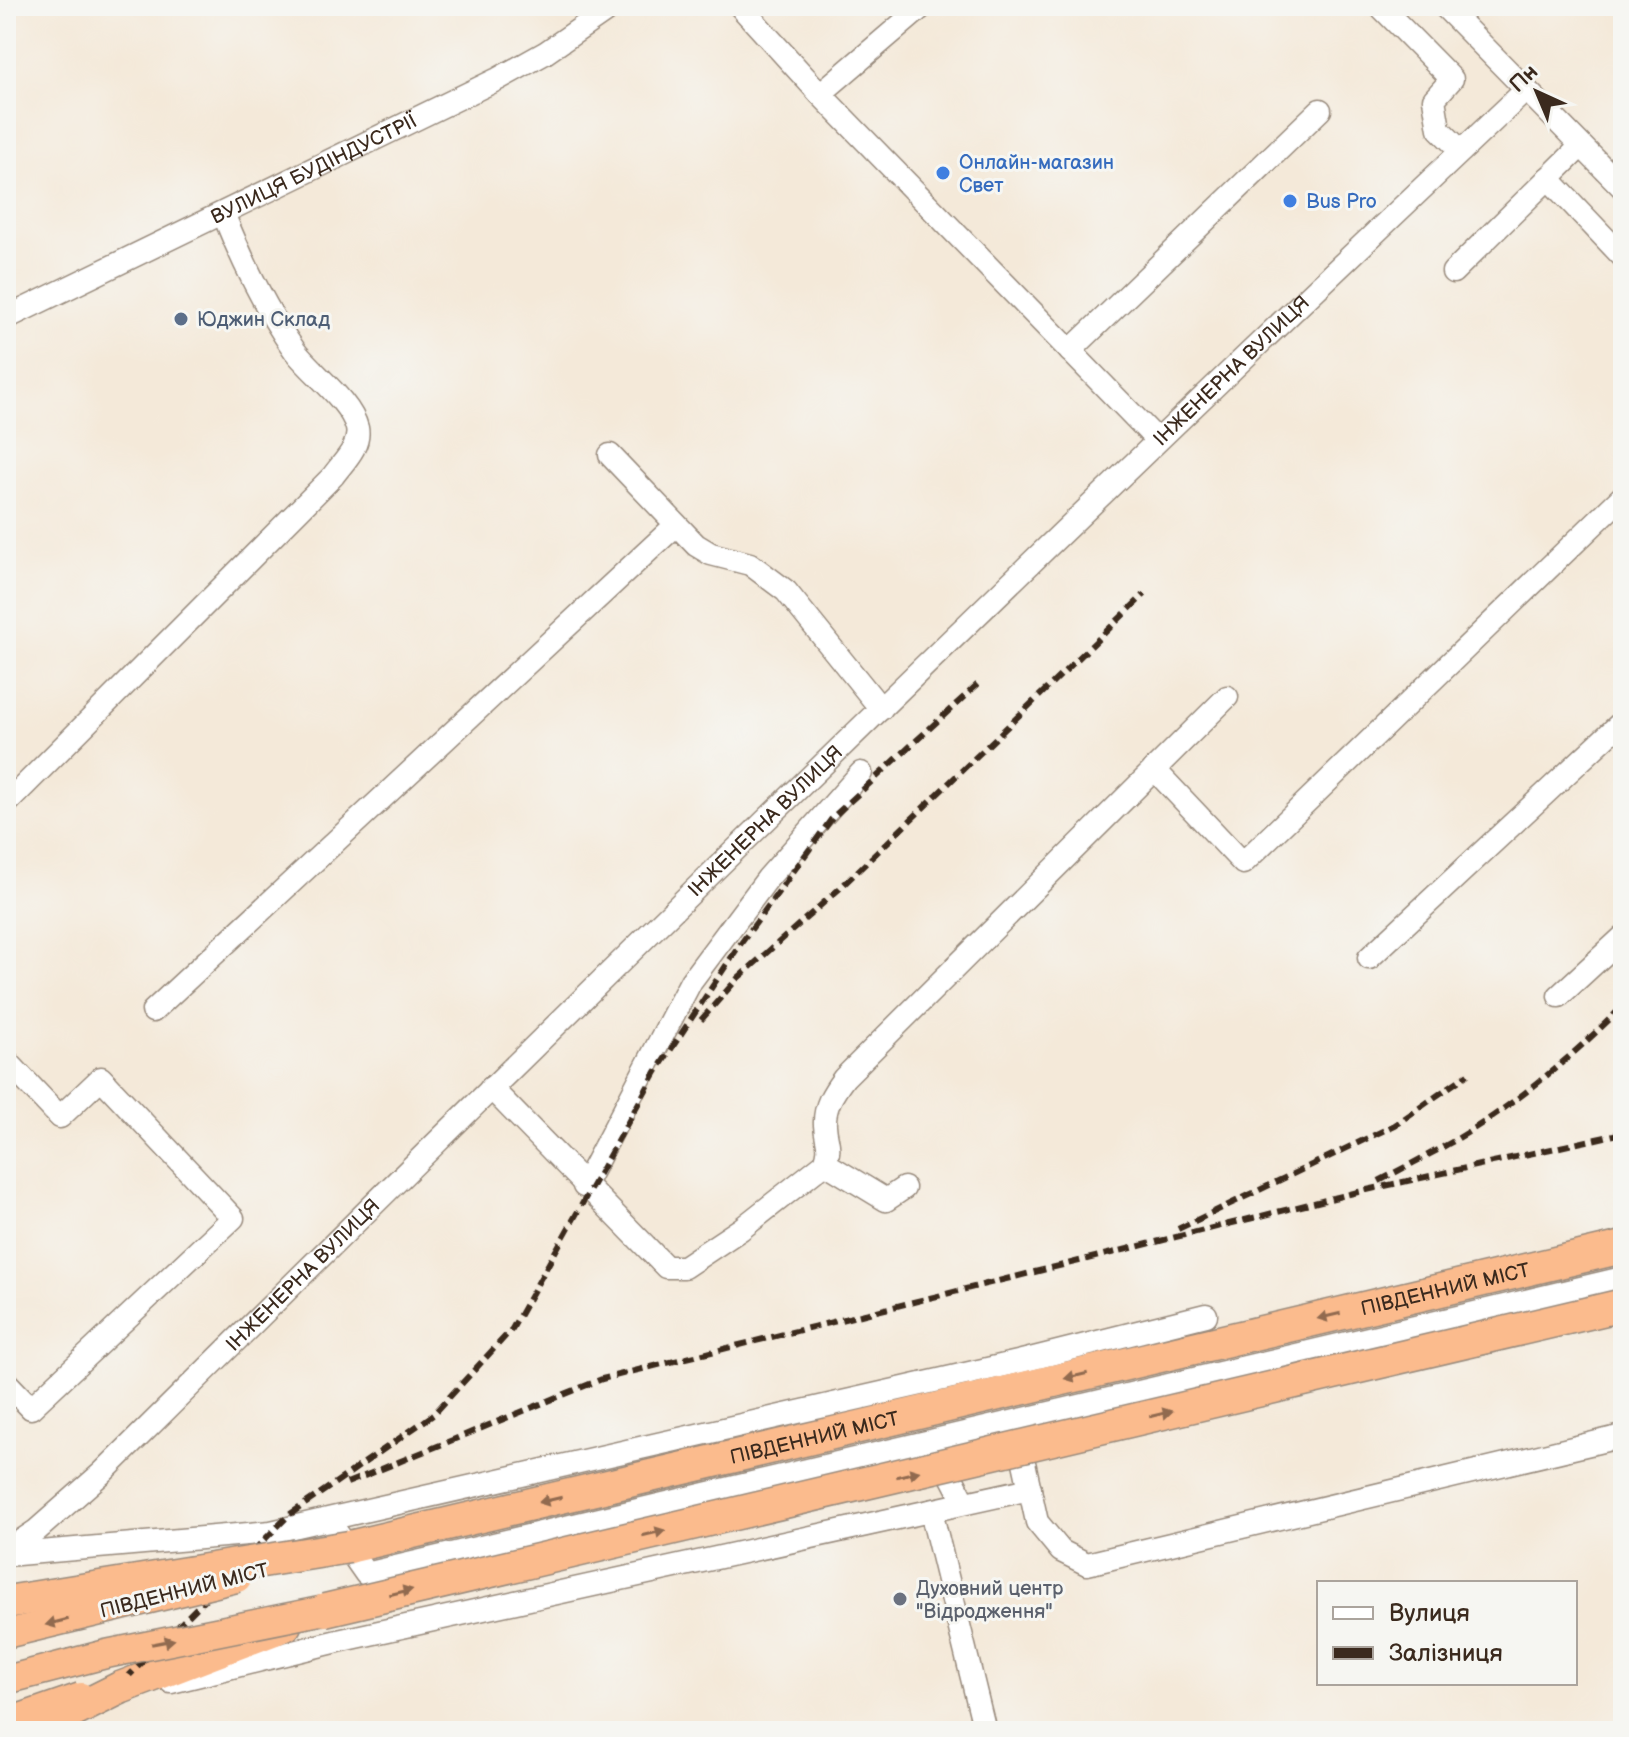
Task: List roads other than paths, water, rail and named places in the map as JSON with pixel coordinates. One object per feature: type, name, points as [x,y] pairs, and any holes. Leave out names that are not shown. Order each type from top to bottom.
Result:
[{"type":"highway","name":"ПІВДЕННИЙ МІСТ","points":[[349,1547],[1623,1247]]},
{"type":"highway","points":[[34,1731],[120,1688],[325,1610],[1623,1305]]},
{"type":"highway","points":[[6,1602],[349,1547]]},
{"type":"main road","name":"ПІВДЕННИЙ МІСТ","points":[[6,1634],[225,1581],[349,1547]]},
{"type":"main road","points":[[6,1680],[106,1654],[325,1610]]},
{"type":"main road","points":[[6,1722],[58,1703],[120,1688]]},
{"type":"street","name":"ВУЛИЦЯ БУДІНДУСТРІЇ","points":[[6,318],[498,79],[545,53],[613,6]]},
{"type":"street","points":[[740,6],[820,94],[1157,440]]},
{"type":"street","points":[[820,94],[923,6]]},
{"type":"street","points":[[1380,6],[1452,79],[1434,99],[1439,129],[1461,151]]},
{"type":"street","points":[[1444,6],[1623,188]]},
{"type":"street","name":"ІНЖЕНЕРНА ВУЛИЦЯ","points":[[6,1553],[92,1483],[491,1088],[1157,440],[1526,90]]},
{"type":"street","points":[[1070,351],[1320,110]]},
{"type":"street","points":[[1453,272],[1581,146]]},
{"type":"street","points":[[1548,178],[1623,257]]},
{"type":"street","points":[[6,804],[333,476],[355,447],[357,429],[349,411],[295,350],[238,251],[223,213]]},
{"type":"street","points":[[610,455],[696,545],[711,554],[750,564],[786,591],[881,709]]},
{"type":"street","points":[[1154,769],[1243,863],[1623,496]]},
{"type":"street","points":[[153,1011],[676,525]]},
{"type":"street","points":[[491,1088],[666,1267],[684,1267],[741,1229],[825,1163],[830,1149],[825,1125],[827,1102],[844,1078],[1227,697]]},
{"type":"street","points":[[1369,958],[1623,721]]},
{"type":"street","points":[[584,1186],[691,981],[768,878],[861,773]]},
{"type":"street","points":[[1559,996],[1623,937]]},
{"type":"street","points":[[6,1060],[60,1117],[101,1078],[233,1218],[31,1408],[6,1382]]},
{"type":"street","points":[[825,1163],[886,1200],[904,1188]]},
{"type":"street","points":[[329,1521],[366,1574],[1623,1278]]},
{"type":"street","points":[[6,1553],[271,1532],[329,1521],[1206,1315]]},
{"type":"street","points":[[1014,1421],[1037,1522],[1061,1551],[1087,1564],[1623,1436]]},
{"type":"street","points":[[932,1441],[965,1503]]},
{"type":"street","points":[[6,1722],[460,1614],[1030,1489]]},
{"type":"street","points":[[931,1511],[985,1731]]},
{"type":"street","points":[[431,1559],[460,1614]]},
{"type":"railway","points":[[701,1020],[738,978],[838,890],[1145,594]]},
{"type":"railway","points":[[74,1731],[289,1515],[433,1415],[512,1329],[656,1072],[739,946],[833,817],[978,684]]},
{"type":"railway","points":[[1379,1181],[1496,1114],[1562,1062],[1623,1006]]},
{"type":"railway","points":[[1178,1229],[1395,1125],[1468,1074]]},
{"type":"railway","points":[[347,1483],[602,1379],[1358,1192],[1623,1133]]},
{"type":"place","name":"Онлайн-магазин Свет","points":[[943,173]]},
{"type":"place","name":"Bus Pro","points":[[1290,201]]},
{"type":"place","name":"Юджин Склад","points":[[181,319]]},
{"type":"place","name":"Духовний центр \"Відродження\"","points":[[900,1599]]}]
